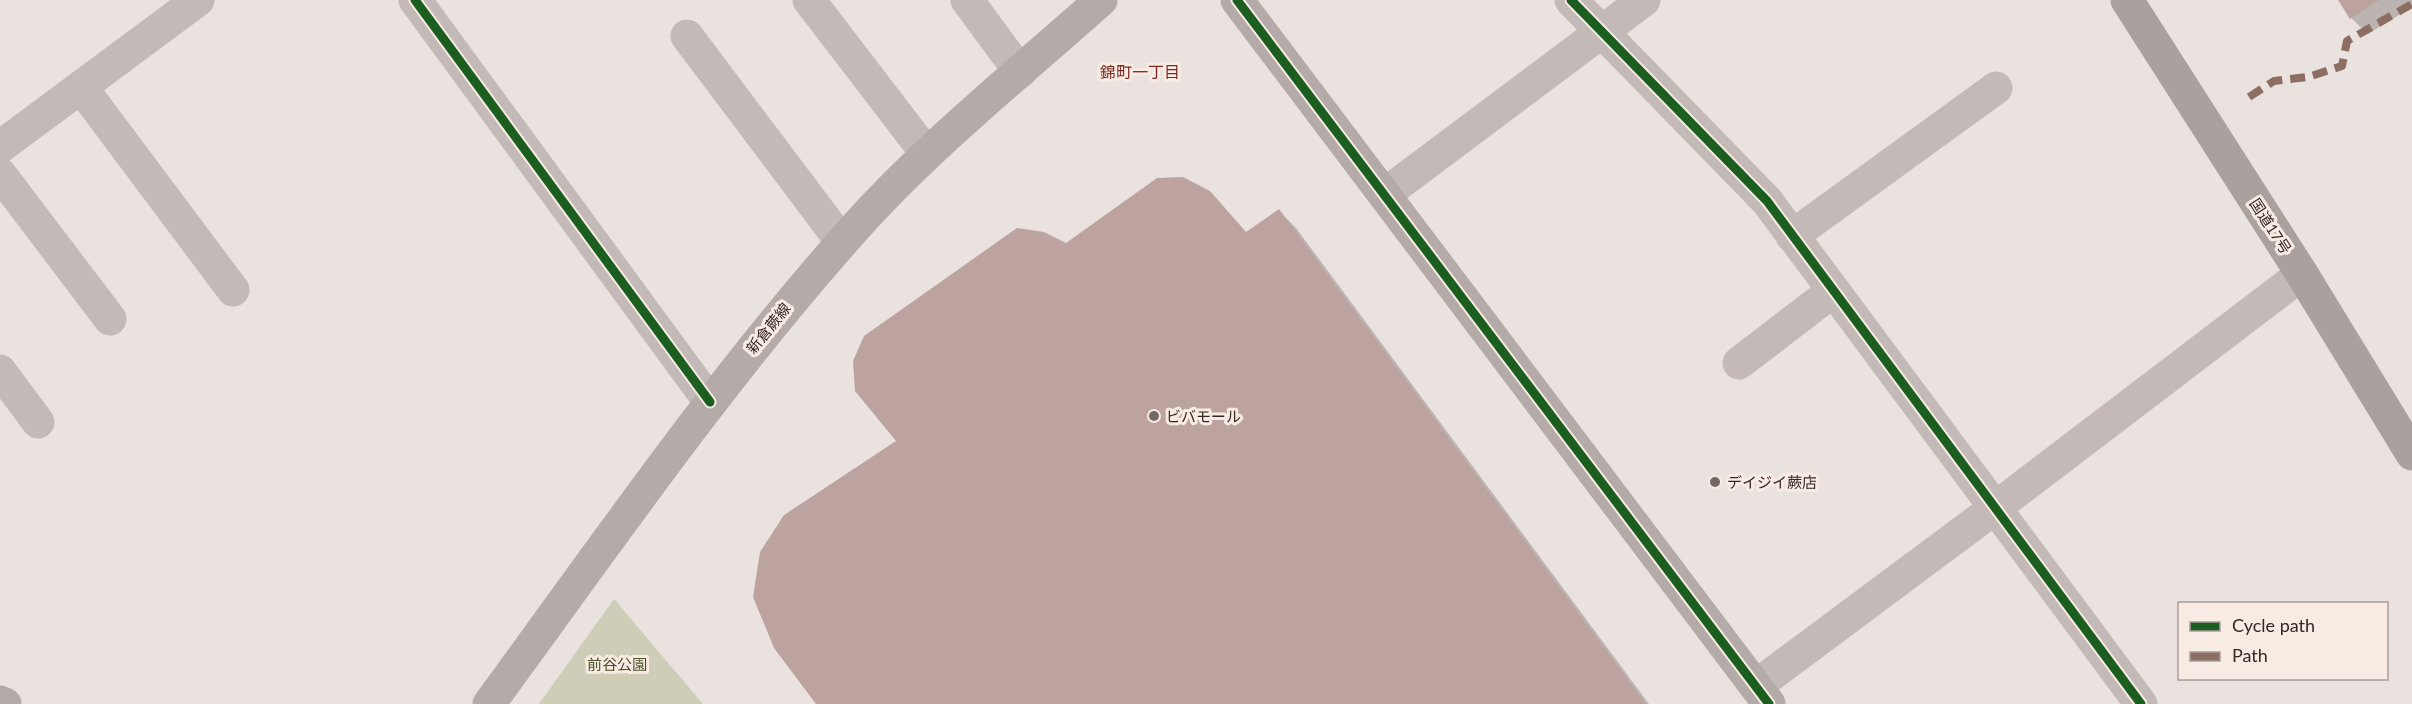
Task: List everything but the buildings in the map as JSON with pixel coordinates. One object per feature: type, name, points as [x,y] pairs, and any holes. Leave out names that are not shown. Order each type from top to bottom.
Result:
[{"type":"highway","name":"国道17号","points":[[2127,0],[2302,274],[2412,454]]},
{"type":"main road","name":"新倉蕨線","points":[[489,704],[710,402],[780,314],[842,242],[927,154],[1101,0]]},
{"type":"main road","points":[[1237,0],[1763,695]]},
{"type":"main road","points":[[0,702],[5,704]]},
{"type":"street","points":[[0,147],[198,0]]},
{"type":"street","points":[[415,0],[710,402]]},
{"type":"street","points":[[809,0],[927,154]]},
{"type":"street","points":[[967,0],[1020,72]]},
{"type":"street","points":[[1571,0],[1767,201],[2141,704]]},
{"type":"street","points":[[1385,194],[1644,0]]},
{"type":"street","points":[[687,36],[842,242]]},
{"type":"street","points":[[81,87],[233,290]]},
{"type":"street","points":[[1792,236],[1996,88]]},
{"type":"street","points":[[0,174],[110,319]]},
{"type":"street","points":[[1763,695],[1995,508],[2302,274]]},
{"type":"street","points":[[1739,363],[1833,291]]},
{"type":"street","points":[[0,372],[38,422]]},
{"type":"green space","name":"前谷公園","points":[[614,599],[703,704],[539,704]]},
{"type":"marked path","points":[[2249,97],[2274,81],[2308,77],[2342,66],[2347,41],[2412,4]]},
{"type":"cycle path","points":[[415,0],[710,402]]},
{"type":"cycle path","points":[[1237,0],[1769,704]]},
{"type":"cycle path","points":[[1571,0],[1767,201],[2141,704]]},
{"type":"place","name":"ビバモール","points":[[1154,416]]},
{"type":"place","name":"デイジイ蕨店","points":[[1715,482]]},
{"type":"district","name":"錦町一丁目","points":[[1140,71]]}]
